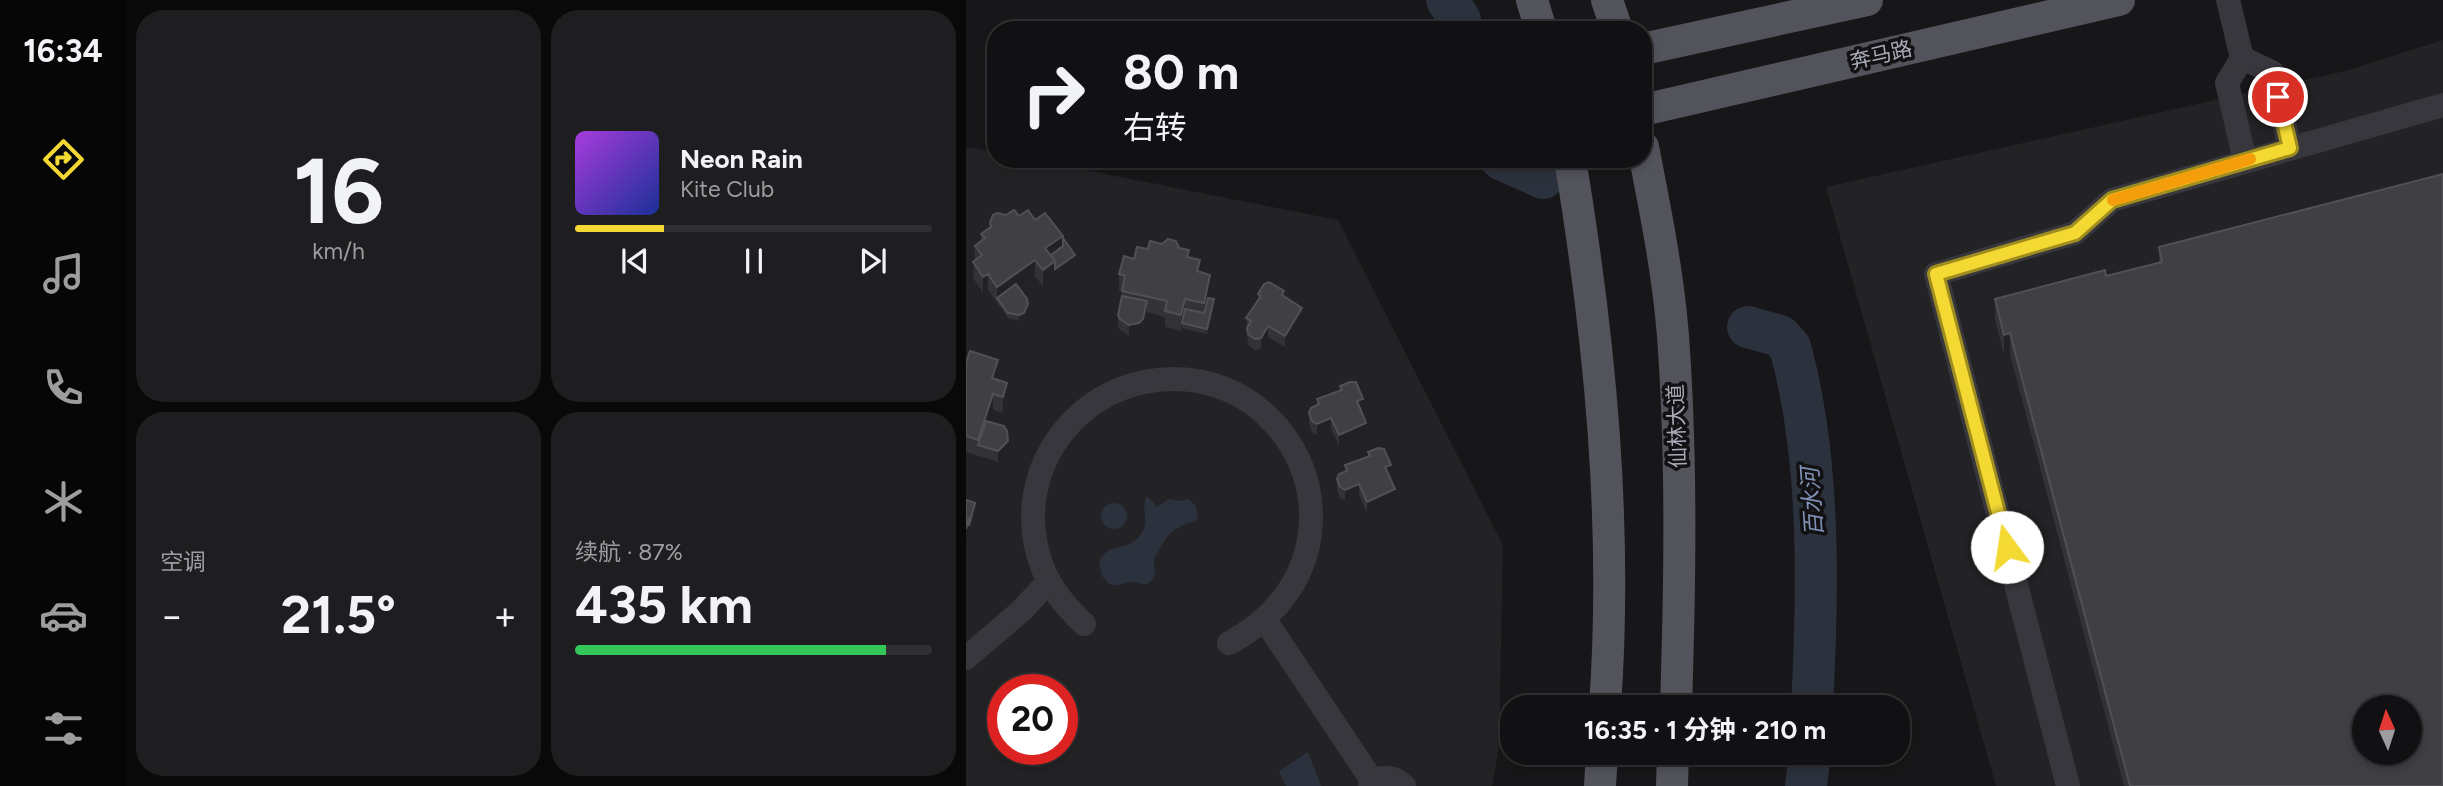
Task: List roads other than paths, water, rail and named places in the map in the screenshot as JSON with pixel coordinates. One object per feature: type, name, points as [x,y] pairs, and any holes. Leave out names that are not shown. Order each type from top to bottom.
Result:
[{"type":"main road","points":[[1532,0],[1538,21]]},
{"type":"main road","points":[[1607,0],[1614,21]]},
{"type":"main road","points":[[1652,47],[1867,0]]},
{"type":"main road","name":"奔马路","points":[[1652,108],[2119,0]]},
{"type":"main road","points":[[1571,168],[1585,252],[1603,419],[1611,572],[1606,695]]},
{"type":"main road","name":"仙林大道","points":[[1647,168],[1673,333],[1680,546],[1676,695]]},
{"type":"main road","points":[[1600,786],[1601,765]]},
{"type":"main road","points":[[1672,786],[1673,765]]},
{"type":"lane","points":[[2228,0],[2242,58],[2227,83],[2245,161]]},
{"type":"lane","points":[[2242,58],[2272,72],[2290,148]]},
{"type":"lane","points":[[2068,786],[1936,274],[2075,233],[2112,200],[2443,105]]},
{"type":"lane","points":[[1084,624],[1067,608],[1049,581],[1037,549],[1033,504],[1045,461],[1070,423],[1095,402],[1123,387],[1165,379],[1207,383],[1246,399],[1278,426],[1300,462],[1307,483],[1311,515],[1308,548],[1292,587],[1265,620],[1229,643]]},
{"type":"lane","points":[[966,658],[1021,611],[1049,581]]},
{"type":"lane","points":[[1265,620],[1372,784],[1387,777],[1404,786]]},
{"type":"waterway","name":"百水河","points":[[1447,0],[1460,21]]},
{"type":"waterway","name":"百水河","points":[[1521,168],[1543,178]]},
{"type":"waterway","name":"百水河","points":[[1748,327],[1780,336],[1790,347],[1800,390],[1807,434],[1815,526],[1812,695]]},
{"type":"waterway","name":"百水河","points":[[1806,786],[1808,765]]}]
